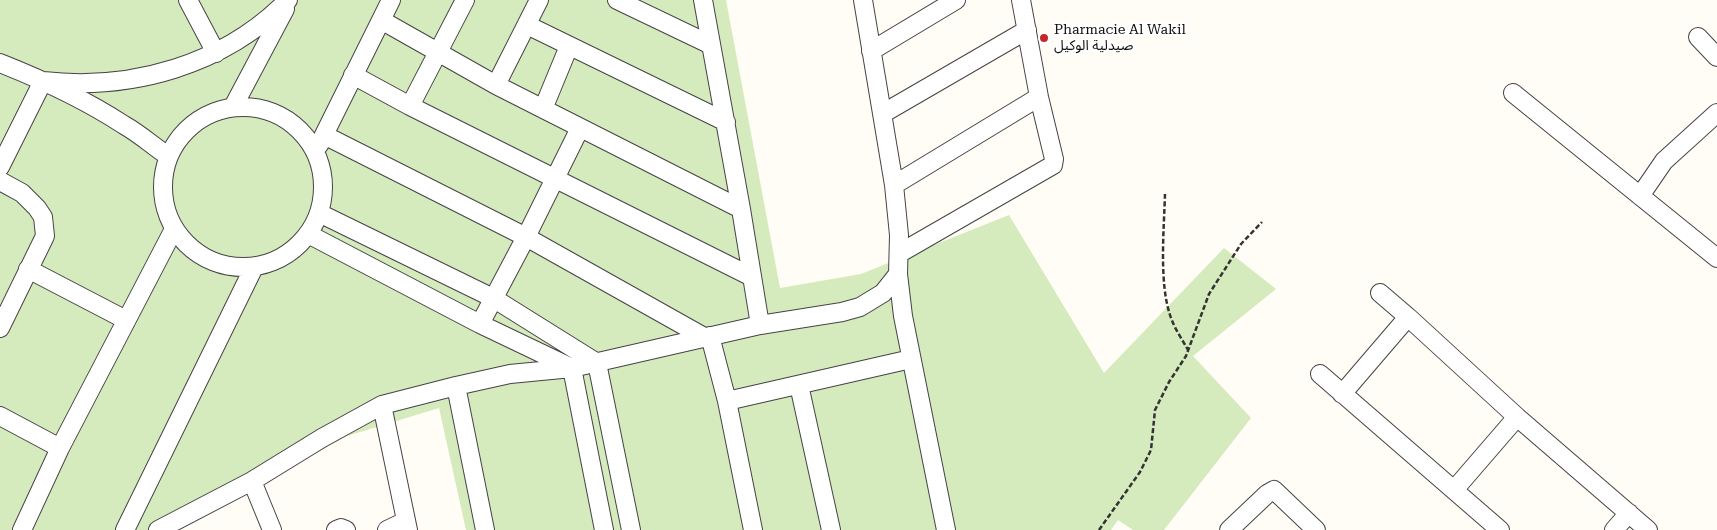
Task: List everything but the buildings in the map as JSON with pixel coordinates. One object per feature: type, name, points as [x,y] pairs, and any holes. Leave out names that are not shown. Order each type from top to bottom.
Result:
[{"type":"street","points":[[188,0],[216,52]]},
{"type":"street","points":[[43,81],[69,84],[144,78],[176,69],[216,52],[265,21],[289,0]]},
{"type":"street","points":[[233,107],[289,0]]},
{"type":"street","points":[[315,152],[391,0]]},
{"type":"street","points":[[410,106],[465,0]]},
{"type":"street","points":[[496,85],[539,0]]},
{"type":"street","points":[[617,0],[711,45]]},
{"type":"street","points":[[703,0],[726,122],[760,325]]},
{"type":"street","points":[[863,0],[894,185],[900,253],[898,274],[903,316],[946,530]]},
{"type":"street","points":[[872,51],[956,0]]},
{"type":"street","points":[[900,253],[1053,165],[1054,159],[1039,96],[1021,0]]},
{"type":"street","points":[[381,20],[496,85],[741,209]]},
{"type":"street","points":[[526,25],[726,122]]},
{"type":"street","points":[[882,114],[1028,30]]},
{"type":"street","points":[[1698,37],[1717,57]]},
{"type":"street","points":[[543,109],[570,46]]},
{"type":"street","points":[[0,64],[43,81],[96,108],[119,121],[168,156]]},
{"type":"street","points":[[353,75],[554,179],[752,277]]},
{"type":"street","points":[[0,167],[43,81]]},
{"type":"street","points":[[1513,93],[1717,258]]},
{"type":"street","points":[[894,185],[1039,96]]},
{"type":"street","points":[[233,107],[266,110],[295,126],[315,152],[323,182],[319,213],[308,234],[284,256],[254,267],[223,266],[195,252],[174,229],[162,194],[168,156],[183,132],[206,115],[233,107]]},
{"type":"street","points":[[1640,196],[1664,161],[1717,113]]},
{"type":"street","points":[[480,324],[580,128]]},
{"type":"street","points":[[324,135],[526,237],[708,337],[727,401],[753,530]]},
{"type":"street","points":[[0,181],[22,193],[37,208],[43,217],[46,236],[4,310],[0,328]]},
{"type":"street","points":[[319,213],[493,298],[597,364],[630,530]]},
{"type":"street","points":[[22,530],[60,448],[174,229]]},
{"type":"street","points":[[308,234],[480,324],[572,368]]},
{"type":"street","points":[[124,530],[254,267]]},
{"type":"street","points":[[28,269],[126,320]]},
{"type":"street","points":[[158,530],[252,481],[322,438],[382,405],[510,374],[597,364],[760,325],[860,307],[883,293],[898,274]]},
{"type":"street","points":[[1380,294],[1408,317],[1517,417],[1648,530]]},
{"type":"street","points":[[1342,394],[1408,317]]},
{"type":"street","points":[[727,401],[911,359]]},
{"type":"street","points":[[572,368],[604,530]]},
{"type":"street","points":[[1320,374],[1500,530]]},
{"type":"street","points":[[798,385],[831,530]]},
{"type":"street","points":[[456,386],[485,530]]},
{"type":"street","points":[[382,405],[407,526],[387,530]]},
{"type":"street","points":[[0,416],[60,448]]},
{"type":"street","points":[[1454,490],[1517,417]]},
{"type":"street","points":[[252,481],[272,530]]},
{"type":"street","points":[[1229,530],[1267,494],[1274,490],[1316,530]]},
{"type":"street","points":[[1614,530],[1629,513]]},
{"type":"street","points":[[336,530],[340,528],[346,530]]},
{"type":"path","points":[[1165,194],[1163,255],[1167,303],[1174,324],[1188,351]]},
{"type":"path","points":[[1099,530],[1145,463],[1151,450],[1155,410],[1188,351],[1209,294],[1231,258],[1262,222]]},
{"type":"green space","points":[[0,0],[726,0],[780,288],[861,274],[1009,215],[1104,373],[1224,248],[1276,289],[1193,356],[1251,418],[1164,530],[1133,530],[1118,520],[1111,530],[466,530],[439,408],[347,436],[177,530],[0,530]]},
{"type":"place","name":"Pharmacie Al Wakil صيدلية الوكيل","points":[[1044,38]]}]
